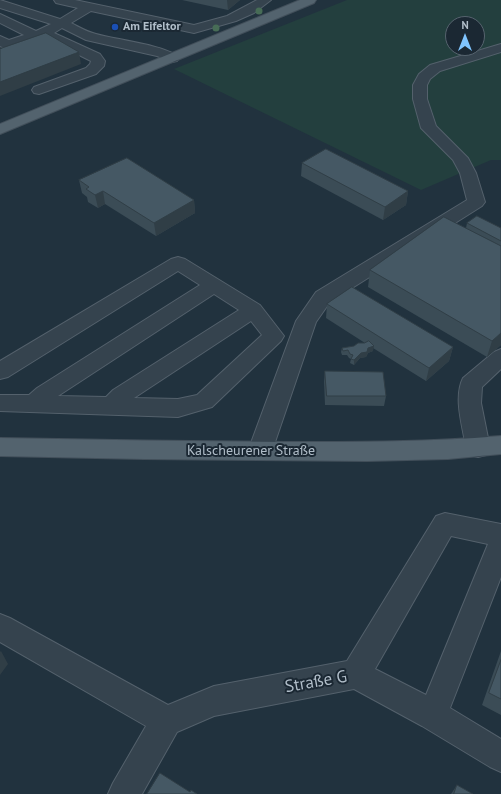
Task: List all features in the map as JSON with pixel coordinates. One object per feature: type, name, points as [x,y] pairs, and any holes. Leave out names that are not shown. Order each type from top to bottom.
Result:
[{"type":"main road","points":[[0,129],[310,0]]},
{"type":"main road","name":"Kalscheurener Straße","points":[[0,447],[90,450],[377,451],[478,448],[501,445]]},
{"type":"street","points":[[60,0],[194,29],[206,27],[250,10],[265,0]]},
{"type":"street","points":[[0,4],[61,23],[108,32],[187,51]]},
{"type":"street","points":[[0,40],[7,45],[39,35],[89,7]]},
{"type":"street","points":[[0,13],[14,8]]},
{"type":"street","points":[[0,18],[95,57],[98,62],[97,66],[91,71],[39,90]]},
{"type":"street","points":[[61,23],[91,37],[162,53],[172,58]]},
{"type":"street","points":[[124,45],[137,53],[141,71]]},
{"type":"street","points":[[260,451],[306,321],[323,297],[476,202],[468,173],[460,158],[429,128],[420,99],[420,85],[424,77],[435,68],[501,48]]},
{"type":"street","points":[[0,371],[178,263],[253,310],[274,336],[204,401],[178,408],[0,403]]},
{"type":"street","points":[[34,404],[45,394],[214,285]]},
{"type":"street","points":[[111,406],[121,396],[253,310]]},
{"type":"street","points":[[478,448],[470,402],[471,384],[501,357]]},
{"type":"street","points":[[356,674],[445,524],[501,535]]},
{"type":"street","points":[[432,716],[501,543]]},
{"type":"street","points":[[0,627],[176,716],[124,794]]},
{"type":"street","name":"Straße G","points":[[176,716],[214,700],[356,674],[501,756]]},
{"type":"green space","points":[[347,0],[501,0],[501,160],[491,160],[421,190],[174,69]]},
{"type":"building","points":[[46,33],[79,52],[0,82],[0,49]]},
{"type":"building","points":[[326,149],[408,191],[385,207],[302,163]]},
{"type":"building","points":[[127,158],[194,200],[154,223],[103,191],[95,195],[86,189],[89,187],[79,180]]},
{"type":"building","points":[[477,216],[501,228],[501,241],[467,223]]},
{"type":"building","points":[[444,217],[501,246],[501,333],[492,341],[370,270]]},
{"type":"building","points":[[352,287],[453,347],[429,368],[327,304]]},
{"type":"building","points":[[369,341],[374,346],[368,348],[367,352],[361,353],[354,360],[351,359],[353,355],[350,354],[348,350],[343,351],[342,348],[354,346],[358,343]]},
{"type":"building","points":[[325,371],[383,372],[386,396],[327,396]]},
{"type":"building","points":[[501,660],[501,699],[489,693]]},
{"type":"building","points":[[160,773],[190,792],[191,790],[197,794],[147,794]]},
{"type":"building","points":[[457,785],[473,794],[454,794]]},
{"type":"place","name":"Am Eifeltor","points":[[115,27]]}]
